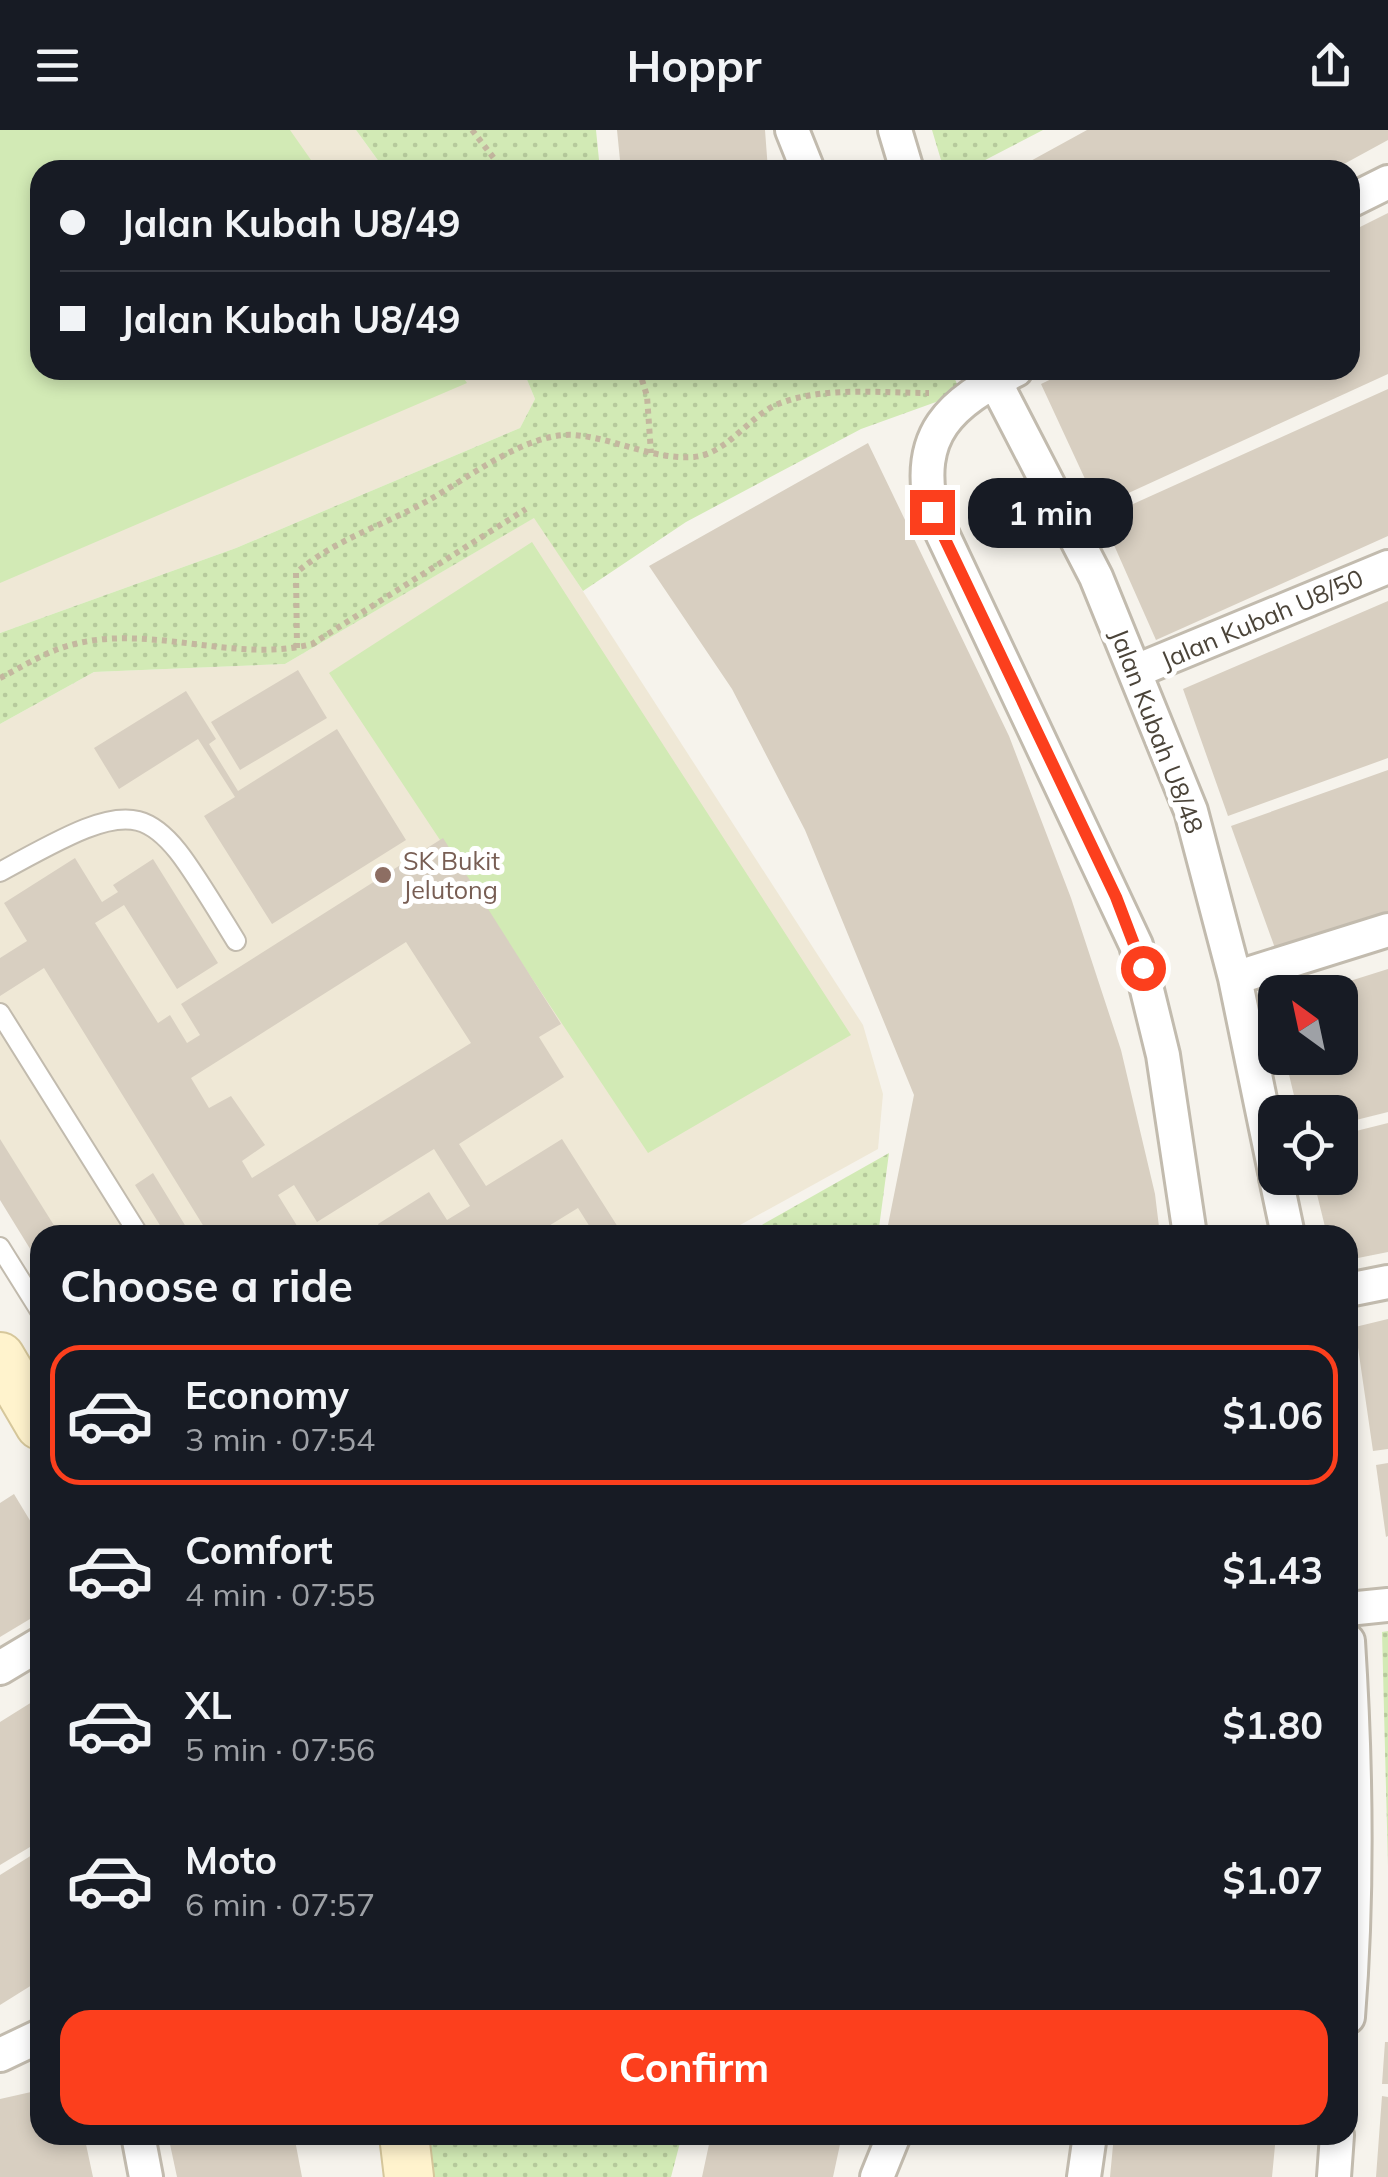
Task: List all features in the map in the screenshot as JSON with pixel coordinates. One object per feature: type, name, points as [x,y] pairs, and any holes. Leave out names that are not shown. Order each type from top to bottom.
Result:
[{"type":"street","points":[[792,130],[804,160]]},
{"type":"street","points":[[896,130],[904,160]]},
{"type":"street","points":[[1360,197],[1388,182]]},
{"type":"street","points":[[992,380],[960,404],[932,440],[927,461],[930,500],[1136,945],[1163,1055],[1188,1225]]},
{"type":"street","name":"Jalan Kubah U8/48","points":[[1003,380],[1096,577],[1191,811],[1235,978],[1259,1095]]},
{"type":"street","name":"Jalan Kubah U8/50","points":[[1136,671],[1388,566]]},
{"type":"street","points":[[1235,978],[1388,930]]},
{"type":"street","name":"Jalan Kubah U8/48","points":[[1280,1195],[1286,1225]]},
{"type":"street","points":[[1358,1288],[1388,1282]]},
{"type":"street","points":[[0,1357],[30,1408]]},
{"type":"street","points":[[1358,1608],[1388,1605]]},
{"type":"street","points":[[0,1668],[30,1650]]},
{"type":"street","points":[[1358,1828],[1364,1925],[1358,1960]]},
{"type":"street","points":[[0,2055],[30,2041]]},
{"type":"street","points":[[140,2145],[146,2177]]},
{"type":"street","points":[[405,2145],[409,2177]]},
{"type":"street","points":[[876,2177],[890,2145]]},
{"type":"street","points":[[1084,2177],[1089,2145]]},
{"type":"street","points":[[1334,2177],[1336,2145]]},
{"type":"lane","points":[[0,872],[95,822],[134,818],[170,837],[236,941]]},
{"type":"lane","points":[[0,1013],[132,1225]]},
{"type":"lane","points":[[0,1247],[30,1294]]},
{"type":"path","points":[[472,130],[495,160]]},
{"type":"path","points":[[642,380],[651,452]]},
{"type":"path","points":[[296,648],[296,573],[317,554],[429,500],[500,455],[571,434],[694,457],[710,452],[774,406],[793,400],[850,393],[957,394],[987,380]]},
{"type":"path","points":[[0,678],[69,645],[100,640],[296,648],[312,644],[526,510]]},
{"type":"shaded area","points":[[0,130],[356,130],[378,160],[30,160],[30,380],[527,380],[535,399],[520,428],[236,548],[0,633]]},
{"type":"shaded area","name":"SK Bukit Jelutong","points":[[535,517],[863,1025],[883,1094],[878,1149],[740,1225],[53,1225],[0,1141],[0,724],[94,672],[285,664]]},
{"type":"green space","points":[[0,130],[290,130],[311,160],[30,160],[30,380],[467,383],[0,583]]},
{"type":"green space","points":[[356,130],[596,130],[599,160],[378,160]]},
{"type":"green space","points":[[932,130],[1043,130],[985,160],[941,160]]},
{"type":"green space","points":[[527,380],[955,380],[961,393],[861,429],[686,522],[583,591],[534,518],[285,664],[94,672],[0,724],[0,633],[236,548],[520,428],[535,399]]},
{"type":"green space","points":[[532,542],[851,1035],[648,1153],[329,673]]},
{"type":"green space","points":[[889,1153],[879,1225],[762,1225]]},
{"type":"green space","points":[[1388,1631],[1388,1866],[1382,1632]]},
{"type":"green space","points":[[423,2145],[679,2145],[671,2177],[429,2177]]},
{"type":"building","points":[[617,130],[765,130],[767,160],[620,160]]},
{"type":"building","points":[[1087,130],[1388,130],[1388,140],[1351,160],[1032,160]]},
{"type":"building","points":[[1388,213],[1388,374],[1098,507],[1041,384],[1049,380],[1360,380],[1360,227]]},
{"type":"building","points":[[1388,389],[1388,536],[1156,640],[1102,518]]},
{"type":"building","points":[[868,443],[1009,736],[1071,898],[1121,1050],[1159,1225],[888,1225],[914,1095],[805,830],[732,689],[649,566]]},
{"type":"building","points":[[1388,601],[1388,758],[1228,816],[1183,689]]},
{"type":"building","points":[[298,670],[327,718],[240,770],[211,722]]},
{"type":"building","points":[[186,691],[216,739],[209,744],[238,791],[337,729],[406,840],[272,924],[204,816],[235,797],[198,739],[119,789],[94,748]]},
{"type":"building","points":[[1388,770],[1388,911],[1276,951],[1231,826]]},
{"type":"building","points":[[443,838],[561,1024],[539,1037],[564,1077],[459,1144],[486,1186],[562,1139],[617,1225],[589,1225],[578,1208],[550,1225],[379,1225],[429,1192],[447,1220],[470,1206],[434,1149],[317,1222],[294,1185],[278,1195],[297,1225],[203,1225],[44,968],[0,996],[0,958],[27,941],[4,903],[75,858],[102,902],[118,892],[113,885],[153,859],[218,963],[177,989],[124,905],[95,923],[158,1023],[170,1015],[187,1043],[200,1035],[181,1004]],"holes":[[[406,942],[471,1043],[252,1178],[242,1161],[265,1145],[231,1096],[209,1108],[191,1078]]]},
{"type":"building","points":[[1388,969],[1388,1112],[1358,1120],[1358,1095],[1294,1095],[1289,1075],[1358,1075],[1358,978]]},
{"type":"building","points":[[1388,1123],[1388,1252],[1358,1258],[1358,1225],[1325,1225],[1317,1195],[1358,1195],[1358,1130]]},
{"type":"building","points":[[0,1139],[54,1225],[30,1225],[30,1249],[0,1200]]},
{"type":"building","points":[[153,1173],[185,1225],[160,1225],[135,1185]]},
{"type":"building","points":[[1388,1319],[1388,1449],[1373,1451],[1358,1326]]},
{"type":"building","points":[[1388,1463],[1388,1536],[1386,1537],[1376,1465]]},
{"type":"building","points":[[14,1494],[30,1520],[30,1619],[0,1637],[0,1503]]},
{"type":"building","points":[[30,1703],[30,1847],[0,1865],[0,1722]]},
{"type":"building","points":[[30,1856],[30,1986],[0,2005],[0,1875]]},
{"type":"building","points":[[1385,2042],[1388,2084],[1382,2084]]},
{"type":"building","points":[[30,2092],[30,2145],[86,2145],[93,2177],[0,2177],[0,2099]]},
{"type":"building","points":[[1382,2096],[1388,2097],[1388,2177],[1376,2177]]},
{"type":"building","points":[[170,2145],[296,2145],[302,2177],[177,2177]]},
{"type":"building","points":[[709,2145],[840,2145],[833,2177],[702,2177]]},
{"type":"building","points":[[1113,2145],[1275,2145],[1272,2177],[1110,2177]]},
{"type":"place","name":"SK Bukit Jelutong","points":[[383,875]]},
{"type":"route","points":[[932,512],[1116,897],[1143,968]]}]
